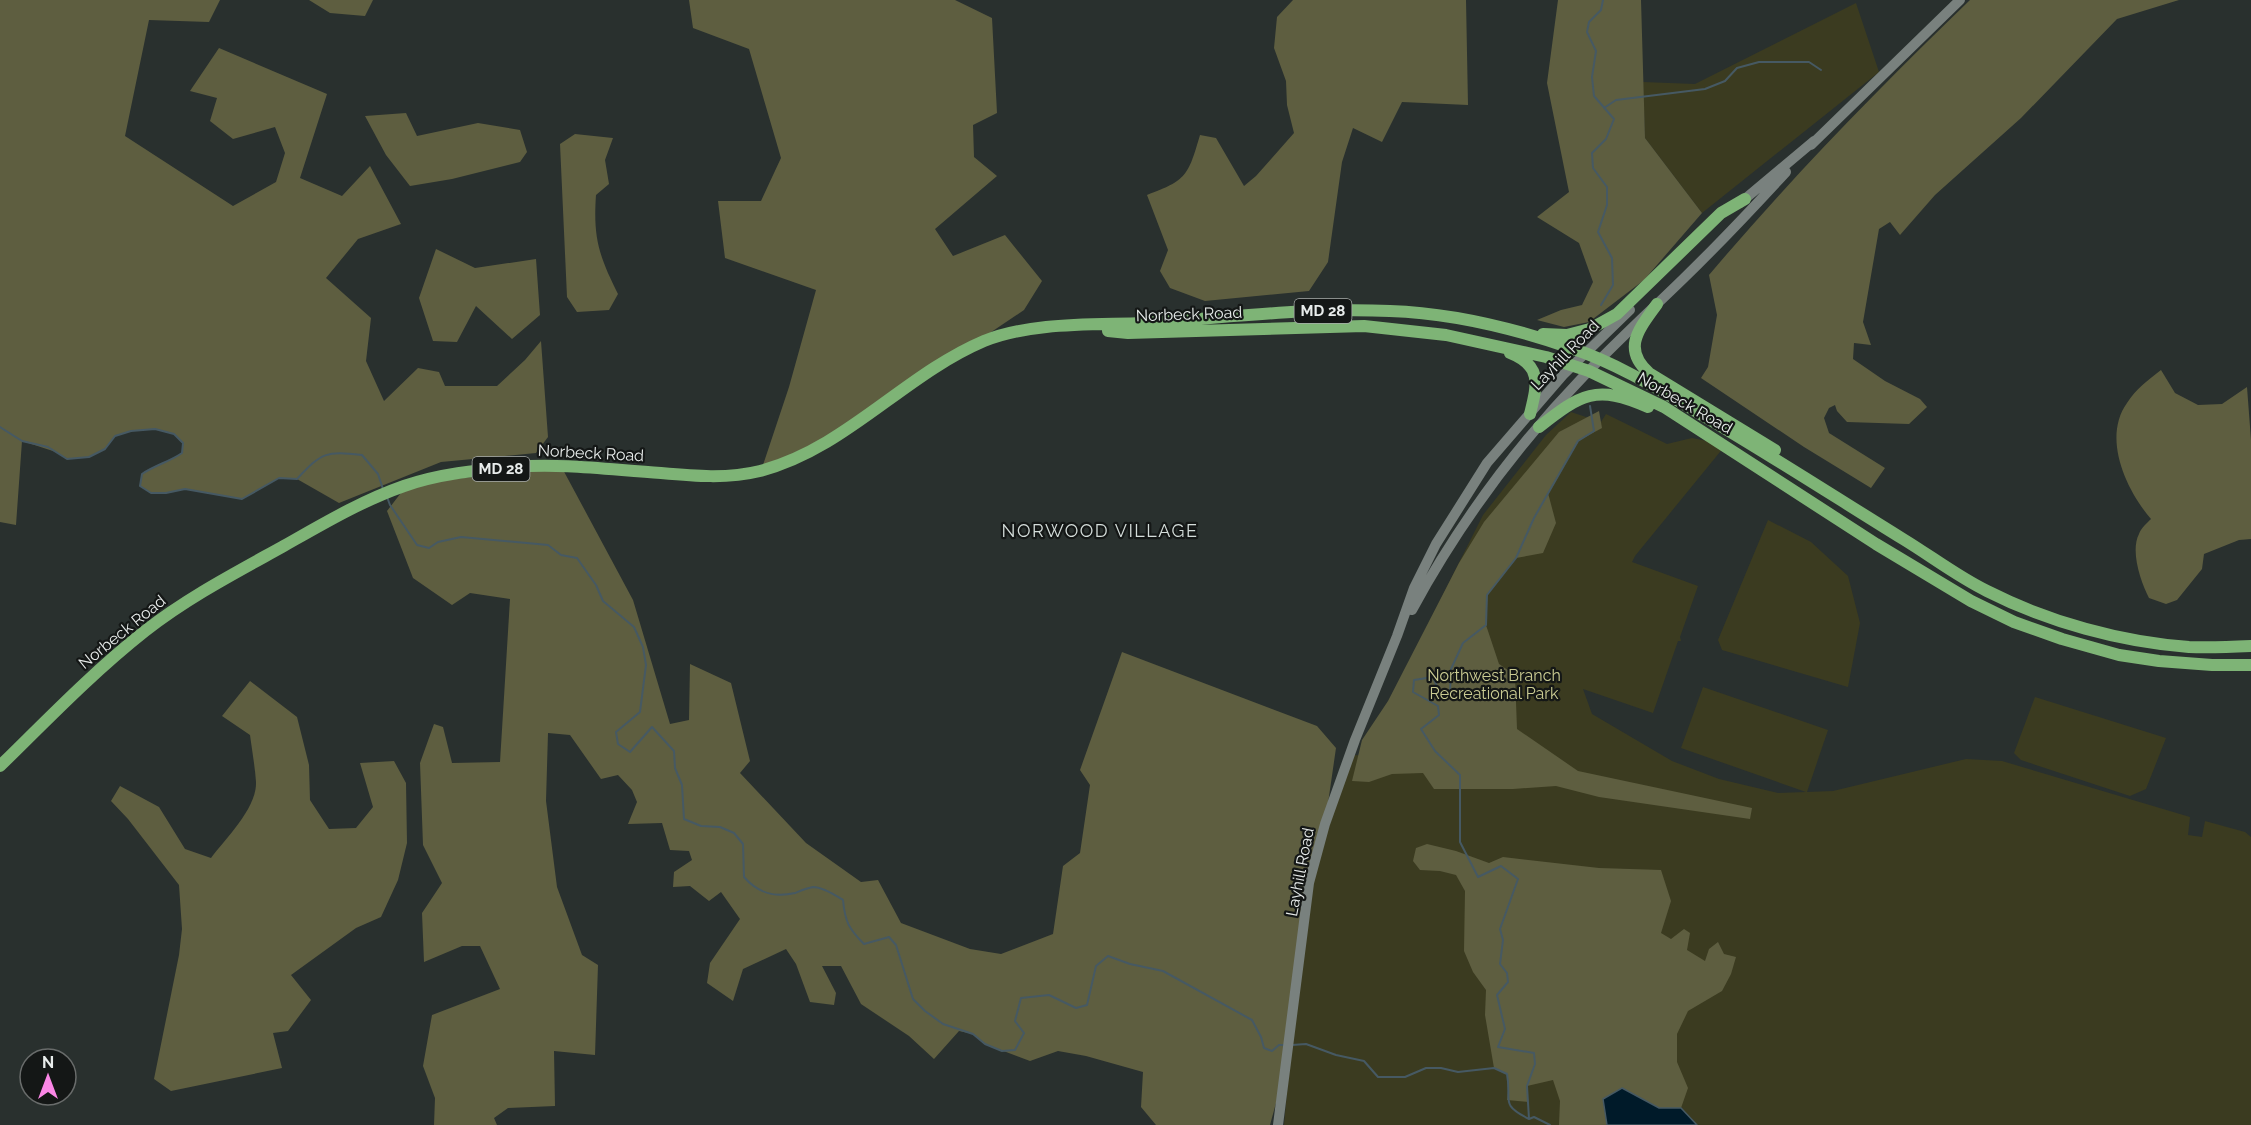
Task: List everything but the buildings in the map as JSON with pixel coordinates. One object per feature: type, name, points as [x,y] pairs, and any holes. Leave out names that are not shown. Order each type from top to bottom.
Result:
[{"type":"main road","name":"Layhill Road","points":[[1397,636],[1436,567],[1466,521],[1507,465],[1539,427],[1589,371],[1754,206],[1814,141],[1960,0]]},
{"type":"main road","name":"Layhill Road","points":[[1278,1125],[1310,883],[1325,824],[1414,588],[1442,535],[1486,463],[1573,365],[1744,199],[1814,141]]},
{"type":"main road","points":[[1513,330],[1567,335],[1590,329],[1617,315],[1721,213],[1744,199]]},
{"type":"main road","points":[[1657,304],[1636,332],[1635,354],[1639,364],[1649,373],[1773,447],[1794,471]]},
{"type":"main road","name":"Norbeck Road","points":[[0,766],[97,671],[149,628],[222,580],[306,533],[407,485],[451,474],[517,467],[561,466],[694,476],[760,471],[797,458],[834,437],[945,362],[979,343],[1004,334],[1056,327],[1354,310],[1438,315],[1513,330],[1586,353],[1677,400],[1986,591],[2054,619],[2118,637],[2189,647],[2251,646]]},
{"type":"main road","name":"Norbeck Road","points":[[1056,327],[1128,333],[1364,326],[1478,340],[1573,365],[1664,407],[1796,494],[1971,602],[2014,622],[2062,639],[2119,655],[2191,664],[2251,664]]},
{"type":"main road","points":[[1478,340],[1518,356],[1529,363],[1534,371],[1537,384],[1530,414]]},
{"type":"main road","points":[[1539,427],[1574,401],[1595,394],[1617,395],[1647,407],[1714,448],[1747,460]]},
{"type":"green space","points":[[0,0],[220,0],[209,22],[149,20],[125,136],[233,206],[276,182],[285,153],[275,127],[233,139],[210,121],[217,98],[190,91],[219,48],[327,94],[300,178],[342,196],[370,166],[401,224],[358,239],[326,278],[371,318],[366,361],[384,401],[418,368],[439,372],[445,386],[497,386],[525,360],[541,341],[548,437],[536,453],[441,462],[339,503],[297,479],[279,478],[242,499],[185,489],[151,493],[140,486],[142,474],[182,453],[183,444],[174,434],[155,429],[131,431],[115,436],[105,449],[89,457],[67,459],[56,452],[22,441],[16,525],[0,522]]},
{"type":"green space","points":[[309,0],[373,0],[365,16],[330,13]]},
{"type":"green space","points":[[689,0],[955,0],[992,18],[997,113],[973,125],[974,157],[997,176],[935,229],[953,256],[1005,235],[1042,281],[1024,310],[871,413],[761,471],[789,387],[816,290],[725,258],[718,201],[761,201],[781,158],[749,49],[693,28]]},
{"type":"green space","points":[[1293,0],[1466,0],[1468,105],[1402,102],[1382,142],[1353,128],[1342,162],[1328,262],[1309,291],[1205,301],[1170,288],[1160,271],[1168,250],[1147,195],[1170,185],[1184,175],[1189,168],[1200,135],[1216,138],[1244,186],[1256,176],[1294,133],[1287,105],[1286,81],[1274,48],[1277,17]]},
{"type":"green space","points":[[1558,0],[1641,0],[1645,138],[1702,213],[1644,280],[1589,322],[1564,327],[1537,320],[1561,310],[1582,305],[1593,282],[1579,243],[1537,217],[1569,192],[1547,83]]},
{"type":"green space","points":[[1970,0],[2179,0],[2117,19],[2021,118],[1935,195],[1900,235],[1890,222],[1879,229],[1863,322],[1871,345],[1854,343],[1853,359],[1885,381],[1920,399],[1927,407],[1909,424],[1847,422],[1837,411],[1835,405],[1829,408],[1824,418],[1829,433],[1885,468],[1871,488],[1804,447],[1701,378],[1708,367],[1717,315],[1709,275],[1836,134]]},
{"type":"green space","points":[[1856,3],[1879,72],[1702,213],[1645,138],[1643,82],[1695,84]]},
{"type":"green space","points":[[406,113],[417,136],[478,123],[520,130],[527,152],[520,162],[452,179],[410,186],[386,155],[365,116]]},
{"type":"green space","points":[[575,134],[613,138],[605,160],[609,184],[596,195],[595,210],[602,257],[618,294],[609,310],[577,312],[567,297],[560,144]]},
{"type":"green space","points":[[436,249],[475,268],[536,259],[540,315],[512,339],[476,306],[457,342],[433,341],[419,298]]},
{"type":"green space","points":[[2161,370],[2175,393],[2198,405],[2222,404],[2247,387],[2251,440],[2251,539],[2239,540],[2204,554],[2202,569],[2177,600],[2166,604],[2149,598],[2140,576],[2136,558],[2137,541],[2141,530],[2151,519],[2133,494],[2120,463],[2117,447],[2120,417],[2127,403],[2138,389]]},
{"type":"green space","name":"Northwest Branch Recreational Park","points":[[1599,411],[1602,428],[1578,441],[1548,493],[1556,523],[1543,553],[1516,558],[1487,595],[1486,625],[1499,664],[1515,675],[1517,729],[1578,771],[1752,808],[1750,819],[1599,797],[1556,786],[1513,789],[1434,789],[1423,773],[1392,774],[1369,782],[1352,781],[1362,740],[1388,701],[1459,563],[1484,522],[1559,432]]},
{"type":"green space","name":"Northwest Branch Recreational Park","points":[[1571,412],[1601,422],[1606,414],[1667,444],[1692,438],[1717,443],[1724,447],[1632,562],[1698,586],[1680,637],[1681,641],[1678,641],[1653,713],[1583,689],[1592,714],[1672,761],[1719,779],[1778,793],[1806,792],[1681,748],[1703,687],[1828,730],[1807,792],[1833,791],[1966,759],[2002,761],[2190,817],[2188,835],[2202,837],[2205,821],[2245,832],[2251,837],[2251,1125],[1284,1125],[1290,1060],[1315,870],[1352,755],[1376,756],[1415,650],[1483,515],[1546,435]]},
{"type":"green space","points":[[561,466],[633,600],[670,724],[689,720],[690,664],[731,683],[750,761],[740,773],[806,843],[861,882],[878,880],[901,923],[970,949],[1001,954],[1053,934],[1063,866],[1080,853],[1090,785],[1080,770],[1122,652],[1317,726],[1336,748],[1325,824],[1309,883],[1288,1059],[1270,1125],[1156,1125],[1141,1107],[1143,1072],[1086,1056],[1058,1051],[1030,1061],[985,1044],[973,1034],[959,1031],[934,1059],[909,1036],[861,1004],[841,966],[822,966],[836,993],[834,1005],[810,1002],[796,964],[786,949],[743,969],[733,1001],[707,983],[710,963],[740,919],[721,892],[709,901],[690,886],[673,887],[674,872],[692,860],[689,851],[670,850],[662,823],[628,824],[637,802],[632,790],[618,775],[601,779],[570,735],[548,733],[546,801],[557,887],[582,955],[598,965],[595,1055],[554,1051],[555,1106],[508,1108],[494,1118],[497,1125],[434,1125],[435,1098],[423,1066],[432,1015],[500,989],[480,946],[462,946],[424,962],[422,913],[442,883],[423,845],[420,763],[434,724],[443,727],[452,763],[500,762],[510,599],[470,593],[452,605],[413,578],[387,511],[407,485]]},
{"type":"green space","points":[[1768,520],[1811,542],[1848,576],[1860,623],[1848,687],[1722,650],[1718,640]]},
{"type":"green space","points":[[250,681],[297,717],[309,765],[310,800],[329,829],[356,828],[373,807],[360,763],[394,761],[406,783],[407,843],[398,880],[381,917],[356,928],[291,975],[311,1000],[288,1031],[273,1033],[282,1068],[171,1091],[154,1079],[179,955],[182,929],[179,885],[128,819],[111,801],[120,786],[159,807],[185,849],[211,858],[240,822],[255,792],[256,776],[250,735],[222,716]]},
{"type":"green space","points":[[2035,697],[2166,738],[2146,789],[2130,796],[2021,760],[2014,753]]},
{"type":"green space","points":[[1427,844],[1456,851],[1489,863],[1503,857],[1599,868],[1661,870],[1671,901],[1661,933],[1671,939],[1684,929],[1690,933],[1687,950],[1705,961],[1709,949],[1718,942],[1724,954],[1736,957],[1731,974],[1722,991],[1688,1011],[1677,1034],[1677,1062],[1688,1088],[1681,1108],[1659,1108],[1622,1089],[1603,1099],[1607,1125],[1559,1125],[1560,1101],[1553,1080],[1527,1086],[1528,1102],[1507,1100],[1509,1086],[1507,1074],[1494,1068],[1485,1015],[1486,990],[1473,972],[1464,951],[1465,891],[1456,875],[1420,870],[1413,861],[1416,848]]},
{"type":"water","points":[[1622,1088],[1659,1108],[1681,1108],[1697,1125],[1607,1125],[1603,1099]]},
{"type":"waterway","points":[[1601,305],[1613,285],[1612,258],[1598,232],[1607,205],[1607,187],[1593,168],[1592,153],[1606,139],[1614,119],[1594,96],[1592,77],[1596,51],[1587,32],[1589,22],[1601,10],[1603,0]]},
{"type":"waterway","points":[[1604,108],[1616,100],[1705,89],[1725,81],[1737,68],[1759,62],[1809,62],[1821,70]]},
{"type":"waterway","points":[[1529,1119],[1527,1086],[1535,1064],[1534,1053],[1498,1047],[1505,1029],[1497,995],[1508,982],[1507,973],[1500,964],[1503,940],[1500,929],[1518,879],[1501,866],[1478,877],[1460,842],[1460,775],[1435,751],[1421,729],[1439,715],[1438,706],[1413,692],[1414,680],[1433,677],[1438,689],[1446,693],[1450,692],[1451,669],[1463,643],[1486,625],[1487,595],[1516,558],[1534,518],[1578,441],[1594,431],[1590,406]]},
{"type":"waterway","points":[[0,427],[22,441],[48,447],[67,459],[89,457],[105,449],[115,436],[131,431],[155,429],[174,434],[183,443],[182,453],[142,474],[140,486],[151,493],[185,489],[242,499],[279,478],[297,479],[319,458],[340,453],[362,455],[378,474],[383,489]]},
{"type":"waterway","points":[[387,497],[417,545],[429,548],[438,542],[461,537],[548,545],[561,555],[577,558],[596,585],[603,601],[634,627],[643,647],[646,665],[640,712],[616,732],[618,744],[630,752],[652,727],[674,751],[675,768],[682,785],[684,819],[701,826],[720,827],[734,833],[743,844],[744,877],[755,887],[767,893],[780,895],[817,887],[843,900],[849,925],[864,944],[889,937],[896,945],[913,999],[943,1024],[973,1034],[985,1044],[1002,1051],[1015,1050],[1024,1033],[1015,1021],[1021,998],[1049,995],[1076,1008],[1087,1005],[1096,966],[1108,956],[1130,964],[1163,971],[1252,1020],[1264,1048],[1272,1051],[1279,1045],[1284,1045]]},
{"type":"waterway","points":[[1292,1045],[1306,1044],[1336,1055],[1364,1061],[1378,1077],[1405,1077],[1426,1068],[1441,1068],[1458,1072],[1494,1068],[1507,1074],[1510,1105],[1529,1119],[1534,1117],[1550,1125]]},
{"type":"district","name":"NORWOOD VILLAGE","points":[[1100,530]]}]
